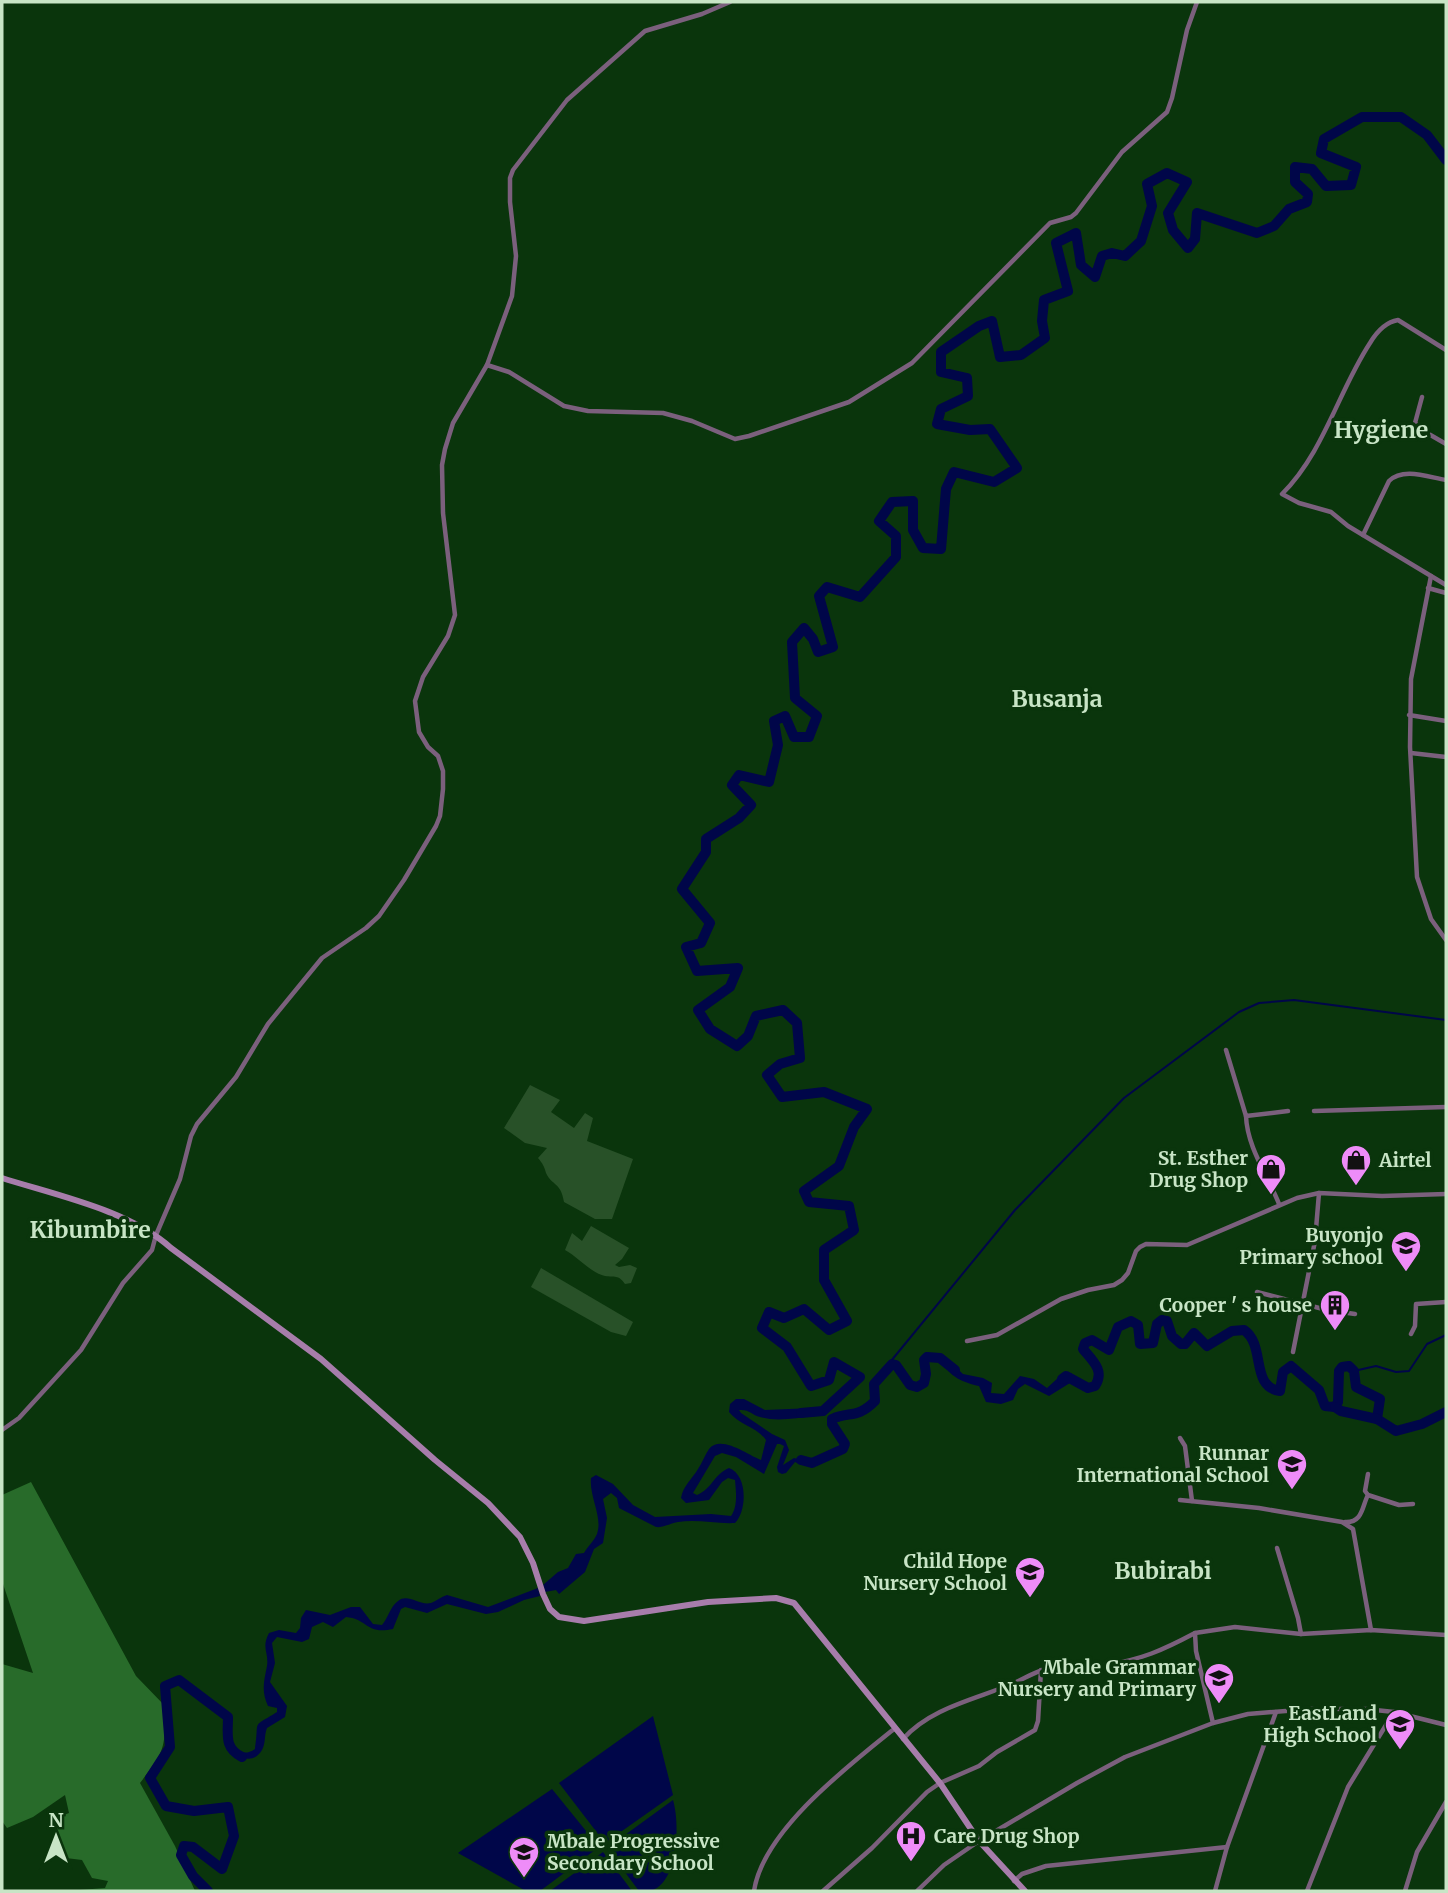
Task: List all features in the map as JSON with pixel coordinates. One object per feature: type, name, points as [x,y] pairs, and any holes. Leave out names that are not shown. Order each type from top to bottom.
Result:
[{"type":"street","points":[[2,1430],[19,1418],[81,1350],[123,1283],[152,1250],[180,1179],[191,1136],[197,1124],[236,1077],[268,1024],[318,962],[379,916],[436,826],[440,816],[443,771],[438,756],[428,747],[419,732],[415,701],[423,677],[448,636],[455,615],[443,513],[445,449],[453,423],[486,365],[512,296],[516,256],[509,191],[513,170],[568,100],[638,35],[730,2]]},
{"type":"street","points":[[486,365],[509,372],[564,406],[588,411],[663,413],[692,421],[735,439],[854,400],[917,359],[1050,223],[1076,213],[1118,157],[1162,118],[1170,105],[1185,38],[1198,2]]},
{"type":"street","points":[[1446,350],[1398,320],[1385,325],[1370,343],[1315,448],[1292,484],[1282,494],[1299,503],[1331,512],[1363,535],[1446,585]]},
{"type":"street","points":[[1422,397],[1415,423],[1446,444]]},
{"type":"street","points":[[1363,535],[1389,481],[1394,476],[1408,473],[1446,480]]},
{"type":"street","points":[[1432,575],[1411,679],[1410,752],[1418,877],[1431,919],[1446,940]]},
{"type":"street","points":[[1429,588],[1446,593]]},
{"type":"street","points":[[1409,715],[1446,721]]},
{"type":"street","points":[[1410,752],[1446,757]]},
{"type":"street","points":[[1226,1050],[1254,1149],[1279,1204]]},
{"type":"street","points":[[1314,1111],[1446,1107]]},
{"type":"street","points":[[1246,1116],[1288,1111]]},
{"type":"street","points":[[2,1178],[121,1218],[156,1235],[187,1261],[321,1359],[488,1503],[520,1537],[550,1609],[559,1617],[584,1621],[708,1602],[776,1598],[794,1603],[940,1783],[979,1841],[1025,1891]]},
{"type":"street","points":[[1293,1352],[1315,1241],[1319,1193]]},
{"type":"street","points":[[967,1341],[997,1335],[1061,1299],[1114,1285],[1128,1273],[1136,1251],[1146,1244],[1187,1245],[1279,1204],[1319,1193],[1382,1196],[1446,1194]]},
{"type":"street","points":[[1257,1292],[1327,1310],[1355,1314]]},
{"type":"street","points":[[1411,1334],[1415,1326],[1416,1304],[1446,1302]]},
{"type":"street","points":[[1180,1438],[1185,1446],[1192,1501]]},
{"type":"street","points":[[1368,1474],[1365,1491],[1368,1495],[1399,1505],[1413,1504]]},
{"type":"street","points":[[1180,1500],[1259,1508],[1350,1523],[1364,1510],[1368,1495]]},
{"type":"street","points":[[1342,1522],[1353,1530],[1371,1630]]},
{"type":"street","points":[[1277,1548],[1301,1634]]},
{"type":"street","points":[[903,1738],[910,1730],[950,1707],[1041,1670],[1102,1666],[1156,1654],[1195,1633],[1235,1627],[1301,1634],[1371,1630],[1446,1635]]},
{"type":"street","points":[[1195,1633],[1196,1651],[1213,1723]]},
{"type":"street","points":[[823,1891],[927,1792],[940,1783],[979,1766],[1035,1730],[1041,1670]]},
{"type":"street","points":[[917,1891],[944,1865],[979,1841],[1125,1757],[1213,1723],[1248,1714],[1366,1709],[1394,1712],[1446,1725]]},
{"type":"street","points":[[1215,1891],[1227,1847],[1276,1712]]},
{"type":"street","points":[[1307,1891],[1348,1787],[1394,1712]]},
{"type":"street","points":[[754,1891],[763,1860],[801,1812],[850,1765],[894,1729]]},
{"type":"street","points":[[1405,1891],[1417,1852],[1446,1802]]},
{"type":"street","points":[[1014,1881],[1022,1874],[1046,1866],[1227,1847]]},
{"type":"green space","points":[[530,1085],[560,1100],[551,1112],[574,1128],[585,1113],[593,1118],[587,1141],[633,1159],[612,1219],[595,1219],[564,1202],[559,1187],[548,1177],[538,1158],[547,1148],[525,1143],[504,1128]]},
{"type":"green space","points":[[591,1226],[629,1248],[615,1265],[637,1268],[631,1283],[625,1284],[618,1278],[600,1274],[565,1250],[572,1233],[582,1241]]},
{"type":"green space","points":[[541,1268],[633,1322],[626,1336],[611,1332],[531,1287]]},
{"type":"green space","points":[[31,1482],[136,1676],[165,1706],[162,1748],[140,1783],[175,1846],[195,1891],[67,1891],[105,1888],[108,1881],[92,1878],[82,1860],[66,1858],[53,1819],[69,1813],[65,1795],[33,1817],[7,1828],[2,1821],[2,1664],[33,1673],[2,1581],[2,1495]]},
{"type":"shaded area","points":[[947,1359],[963,1374],[983,1378],[992,1383],[991,1393],[1004,1394],[1020,1376],[1034,1379],[1047,1388],[1059,1377],[1071,1373],[1075,1378],[1074,1385],[1070,1383],[1049,1396],[1025,1384],[1018,1389],[1013,1400],[1001,1404],[986,1402],[979,1386],[963,1381],[945,1367],[943,1361]]},
{"type":"shaded area","points":[[736,1399],[744,1399],[765,1410],[813,1408],[813,1416],[780,1419],[739,1410],[785,1440],[789,1450],[783,1465],[794,1458],[812,1463],[802,1465],[795,1462],[786,1473],[778,1472],[784,1446],[780,1444],[777,1444],[764,1474],[736,1457],[722,1453],[715,1456],[693,1493],[697,1495],[702,1492],[729,1468],[735,1472],[740,1478],[744,1494],[742,1510],[735,1523],[685,1521],[656,1527],[619,1508],[617,1498],[611,1493],[603,1499],[607,1518],[603,1543],[594,1549],[585,1572],[559,1594],[556,1590],[545,1592],[543,1585],[558,1572],[568,1568],[576,1554],[584,1553],[597,1534],[598,1521],[591,1485],[591,1478],[596,1475],[613,1484],[633,1505],[655,1517],[711,1514],[731,1516],[736,1503],[735,1480],[728,1478],[722,1482],[709,1500],[686,1503],[681,1498],[709,1449],[714,1445],[735,1447],[761,1460],[766,1440],[729,1412],[730,1404]]},
{"type":"shaded area","points":[[538,1588],[540,1596],[498,1612],[486,1614],[447,1604],[427,1613],[405,1607],[401,1609],[393,1629],[377,1630],[346,1617],[333,1627],[323,1622],[312,1627],[309,1639],[302,1642],[277,1637],[272,1643],[275,1663],[270,1682],[287,1706],[285,1717],[267,1728],[263,1747],[258,1755],[250,1759],[229,1749],[232,1747],[246,1753],[255,1749],[258,1725],[277,1712],[277,1708],[268,1706],[264,1696],[267,1638],[269,1633],[279,1630],[296,1633],[306,1610],[330,1615],[351,1607],[360,1607],[373,1624],[382,1625],[393,1606],[406,1598],[431,1603],[447,1595],[488,1607]]},
{"type":"shaded area","points":[[653,1716],[673,1795],[605,1843],[559,1783]]},
{"type":"shaded area","points":[[552,1789],[599,1847],[540,1891],[526,1891],[458,1853]]},
{"type":"shaded area","points":[[673,1800],[676,1837],[672,1865],[660,1886],[649,1891],[639,1891],[607,1848]]},
{"type":"shaded area","points":[[603,1852],[632,1891],[550,1891]]},
{"type":"waterway","points":[[801,1413],[823,1411],[860,1377],[834,1362],[829,1380],[811,1386],[787,1347],[762,1328],[769,1312],[784,1318],[804,1309],[829,1330],[847,1321],[824,1280],[824,1250],[854,1230],[849,1206],[809,1202],[804,1191],[839,1166],[854,1127],[867,1109],[824,1092],[782,1097],[767,1075],[780,1064],[800,1058],[797,1023],[783,1010],[756,1016],[748,1036],[737,1046],[710,1029],[698,1010],[730,987],[738,968],[697,971],[686,947],[701,943],[710,923],[682,889],[706,852],[706,839],[739,818],[751,805],[732,785],[739,775],[769,782],[778,745],[774,721],[785,716],[794,737],[809,737],[817,716],[795,698],[792,642],[804,628],[813,639],[818,652],[833,647],[819,596],[827,587],[860,597],[896,557],[896,536],[879,521],[892,502],[913,501],[913,530],[923,548],[941,549],[946,489],[954,472],[994,482],[1017,468],[990,429],[970,430],[937,424],[941,409],[968,396],[967,378],[941,372],[941,352],[979,326],[992,321],[1000,357],[1021,355],[1045,338],[1042,321],[1044,300],[1068,291],[1056,243],[1076,233],[1081,265],[1095,277],[1102,256],[1112,253],[1125,256],[1141,241],[1152,206],[1147,184],[1167,173],[1187,182],[1168,213],[1173,230],[1188,248],[1195,239],[1197,213],[1257,233],[1274,226],[1289,209],[1307,202],[1308,194],[1295,182],[1295,167],[1312,169],[1326,186],[1351,185],[1356,167],[1321,153],[1324,139],[1362,117],[1401,117],[1427,135],[1446,160]]},
{"type":"waterway","points":[[892,1364],[891,1361],[1015,1210],[1124,1098],[1239,1012],[1259,1003],[1294,1000],[1446,1020]]},
{"type":"waterway","points":[[1062,1379],[1066,1376],[1088,1388],[1095,1386],[1098,1371],[1083,1349],[1085,1343],[1092,1340],[1109,1350],[1118,1327],[1131,1321],[1138,1325],[1140,1344],[1153,1343],[1157,1324],[1162,1320],[1167,1321],[1172,1336],[1181,1344],[1185,1344],[1194,1333],[1207,1346],[1232,1331],[1244,1330],[1255,1345],[1261,1374],[1271,1388],[1280,1391],[1283,1372],[1291,1366],[1319,1390],[1325,1406],[1335,1407],[1338,1402],[1339,1371],[1342,1367],[1349,1366],[1354,1371],[1356,1387],[1380,1399],[1377,1419],[1396,1431],[1422,1424],[1446,1412]]},
{"type":"waterway","points":[[1354,1371],[1376,1366],[1396,1372],[1409,1371],[1427,1344],[1446,1335]]},
{"type":"waterway","points":[[801,1460],[812,1463],[843,1449],[845,1444],[832,1424],[832,1419],[869,1407],[875,1401],[874,1384],[892,1364],[896,1365],[910,1385],[917,1387],[924,1383],[924,1360],[927,1357],[940,1358],[955,1370]]},
{"type":"waterway","points":[[1335,1407],[1341,1411],[1377,1419]]},
{"type":"waterway","points":[[208,1891],[193,1876],[181,1855],[184,1846],[193,1847],[222,1869],[234,1836],[228,1807],[194,1811],[166,1806],[150,1778],[170,1747],[165,1686],[179,1680],[228,1717],[230,1745],[242,1757]]},
{"type":"place","name":"Airtel","points":[[1356,1187]]},
{"type":"place","name":"St. Esther Drug Shop","points":[[1271,1196]]},
{"type":"place","name":"Buyonjo Primary school","points":[[1406,1273]]},
{"type":"place","name":"Cooper ' s house","points":[[1335,1332]]},
{"type":"place","name":"Runnar International School","points":[[1292,1491]]},
{"type":"place","name":"Child Hope Nursery School","points":[[1030,1599]]},
{"type":"place","name":"Mbale Grammar Nursery and Primary","points":[[1219,1705]]},
{"type":"place","name":"EastLand High School","points":[[1400,1751]]},
{"type":"place","name":"Care Drug Shop","points":[[911,1863]]},
{"type":"place","name":"Mbale Progressive Secondary School","points":[[524,1879]]},
{"type":"district","name":"Hygiene","points":[[1381,430]]},
{"type":"district","name":"Busanja","points":[[1057,699]]},
{"type":"district","name":"Kibumbire","points":[[90,1230]]},
{"type":"district","name":"Bubirabi","points":[[1163,1571]]}]
